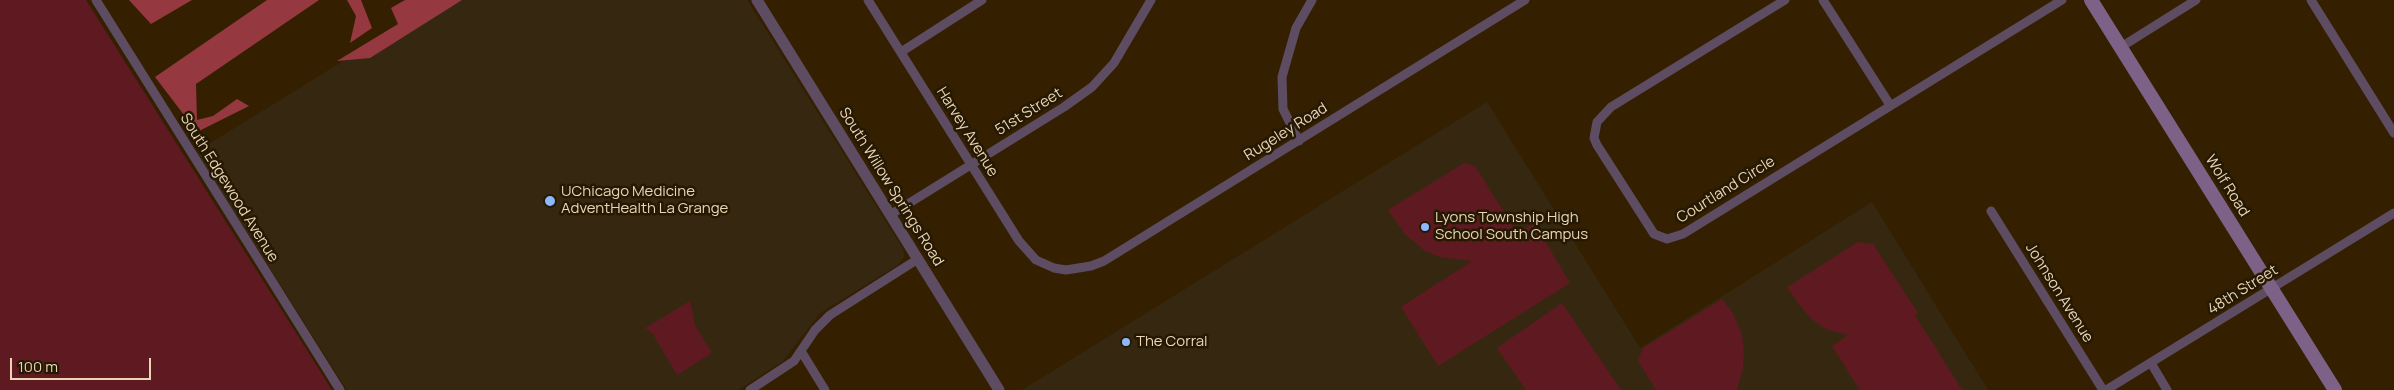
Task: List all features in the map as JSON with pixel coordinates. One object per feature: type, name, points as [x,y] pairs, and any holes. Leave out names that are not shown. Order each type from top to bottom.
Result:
[{"type":"main road","name":"Wolf Road","points":[[2091,0],[2335,390]]},
{"type":"street","name":"South Edgewood Avenue","points":[[96,0],[340,390]]},
{"type":"street","name":"South Willow Springs Road","points":[[757,0],[999,390]]},
{"type":"street","name":"Harvey Avenue","points":[[868,0],[1027,252],[1036,260],[1054,268]]},
{"type":"street","points":[[901,52],[982,0]]},
{"type":"street","name":"51st Street","points":[[890,215],[1064,107],[1092,87],[1118,57],[1151,0]]},
{"type":"street","points":[[1299,141],[1283,108],[1282,77],[1296,28],[1312,0]]},
{"type":"street","name":"Rugeley Road","points":[[1054,268],[1078,269],[1104,261],[1525,0]]},
{"type":"street","name":"Courtland Circle","points":[[1785,0],[1611,107],[1597,122],[1594,138],[1597,145],[1654,234],[1667,239],[1683,234],[2062,0]]},
{"type":"street","points":[[1823,0],[1890,105]]},
{"type":"street","points":[[2120,47],[2196,0]]},
{"type":"street","points":[[2311,0],[2394,132]]},
{"type":"street","name":"Johnson Avenue","points":[[1991,211],[2105,390]]},
{"type":"street","name":"48th Street","points":[[2105,390],[2394,213]]},
{"type":"street","points":[[750,390],[788,366],[801,352],[823,320],[918,259]]},
{"type":"street","points":[[801,352],[825,390]]},
{"type":"street","points":[[2151,363],[2167,390]]},
{"type":"shaded area","points":[[0,0],[86,0],[332,390],[0,390]]},
{"type":"shaded area","points":[[129,0],[192,0],[151,24]]},
{"type":"shaded area","points":[[267,0],[319,0],[196,84],[197,120],[213,116],[237,99],[249,106],[197,132],[155,77]]},
{"type":"shaded area","points":[[347,0],[361,0],[372,28],[350,43],[356,16]]},
{"type":"shaded area","points":[[405,0],[462,0],[370,58],[337,61],[398,24],[391,8]]},
{"type":"shaded area","name":"UChicago Medicine AdventHealth La Grange","points":[[442,0],[747,0],[903,249],[904,257],[898,265],[820,313],[783,361],[738,390],[347,390],[196,152]]},
{"type":"shaded area","name":"Lyons Township High School South Campus","points":[[1487,102],[1640,348],[1872,202],[1988,390],[1022,390]]},
{"type":"shaded area","points":[[1464,163],[1475,166],[1517,233],[1534,223],[1570,283],[1438,366],[1401,307],[1472,261],[1440,257],[1425,251],[1405,234],[1388,210]]},
{"type":"shaded area","points":[[1858,242],[1873,244],[1918,313],[1915,315],[1962,390],[1860,390],[1832,346],[1848,335],[1828,330],[1811,319],[1798,303],[1787,287]]},
{"type":"shaded area","points":[[1722,299],[1732,312],[1741,331],[1744,350],[1743,368],[1737,390],[1656,390],[1638,360],[1643,348]]},
{"type":"shaded area","points":[[690,301],[695,325],[712,353],[677,375],[653,334],[645,328]]},
{"type":"shaded area","points":[[1562,303],[1621,390],[1526,390],[1497,348]]},
{"type":"place","name":"UChicago Medicine AdventHealth La Grange","points":[[550,201]]},
{"type":"place","name":"Lyons Township High School South Campus","points":[[1425,227]]},
{"type":"place","name":"The Corral","points":[[1126,342]]}]
